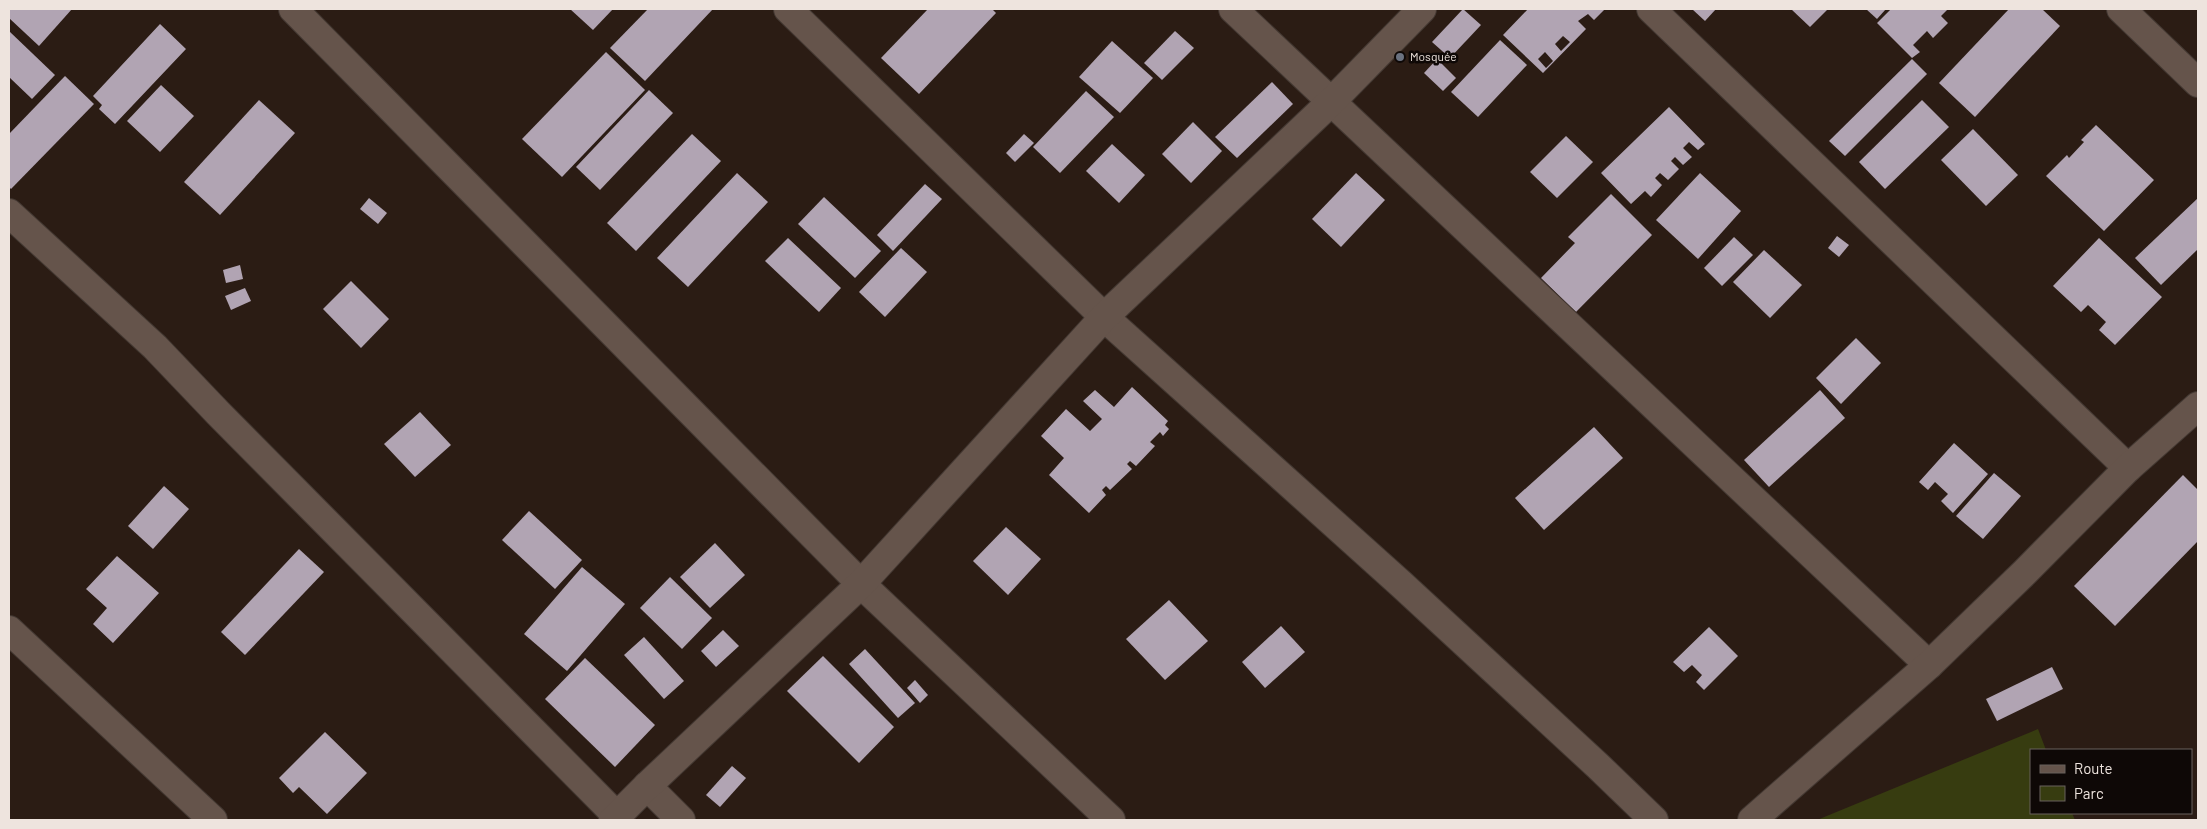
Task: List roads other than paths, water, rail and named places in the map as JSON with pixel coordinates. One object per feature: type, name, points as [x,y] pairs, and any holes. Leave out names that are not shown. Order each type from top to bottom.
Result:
[{"type":"street","points":[[293,9],[860,584],[1111,820]]},
{"type":"street","points":[[788,9],[1104,317],[1401,584],[1654,820]]},
{"type":"street","points":[[1233,9],[1929,666]]},
{"type":"street","points":[[9,213],[155,347],[615,818],[646,786],[860,584],[1104,317],[1330,102],[1422,9]]},
{"type":"street","points":[[1651,9],[2128,468]]},
{"type":"street","points":[[2121,9],[2198,83]]},
{"type":"street","points":[[1752,820],[1929,666],[2128,468],[2198,406]]},
{"type":"street","points":[[9,630],[213,820]]},
{"type":"street","points":[[646,786],[681,820]]},
{"type":"place","name":"Mosquée","points":[[1400,57]]}]
